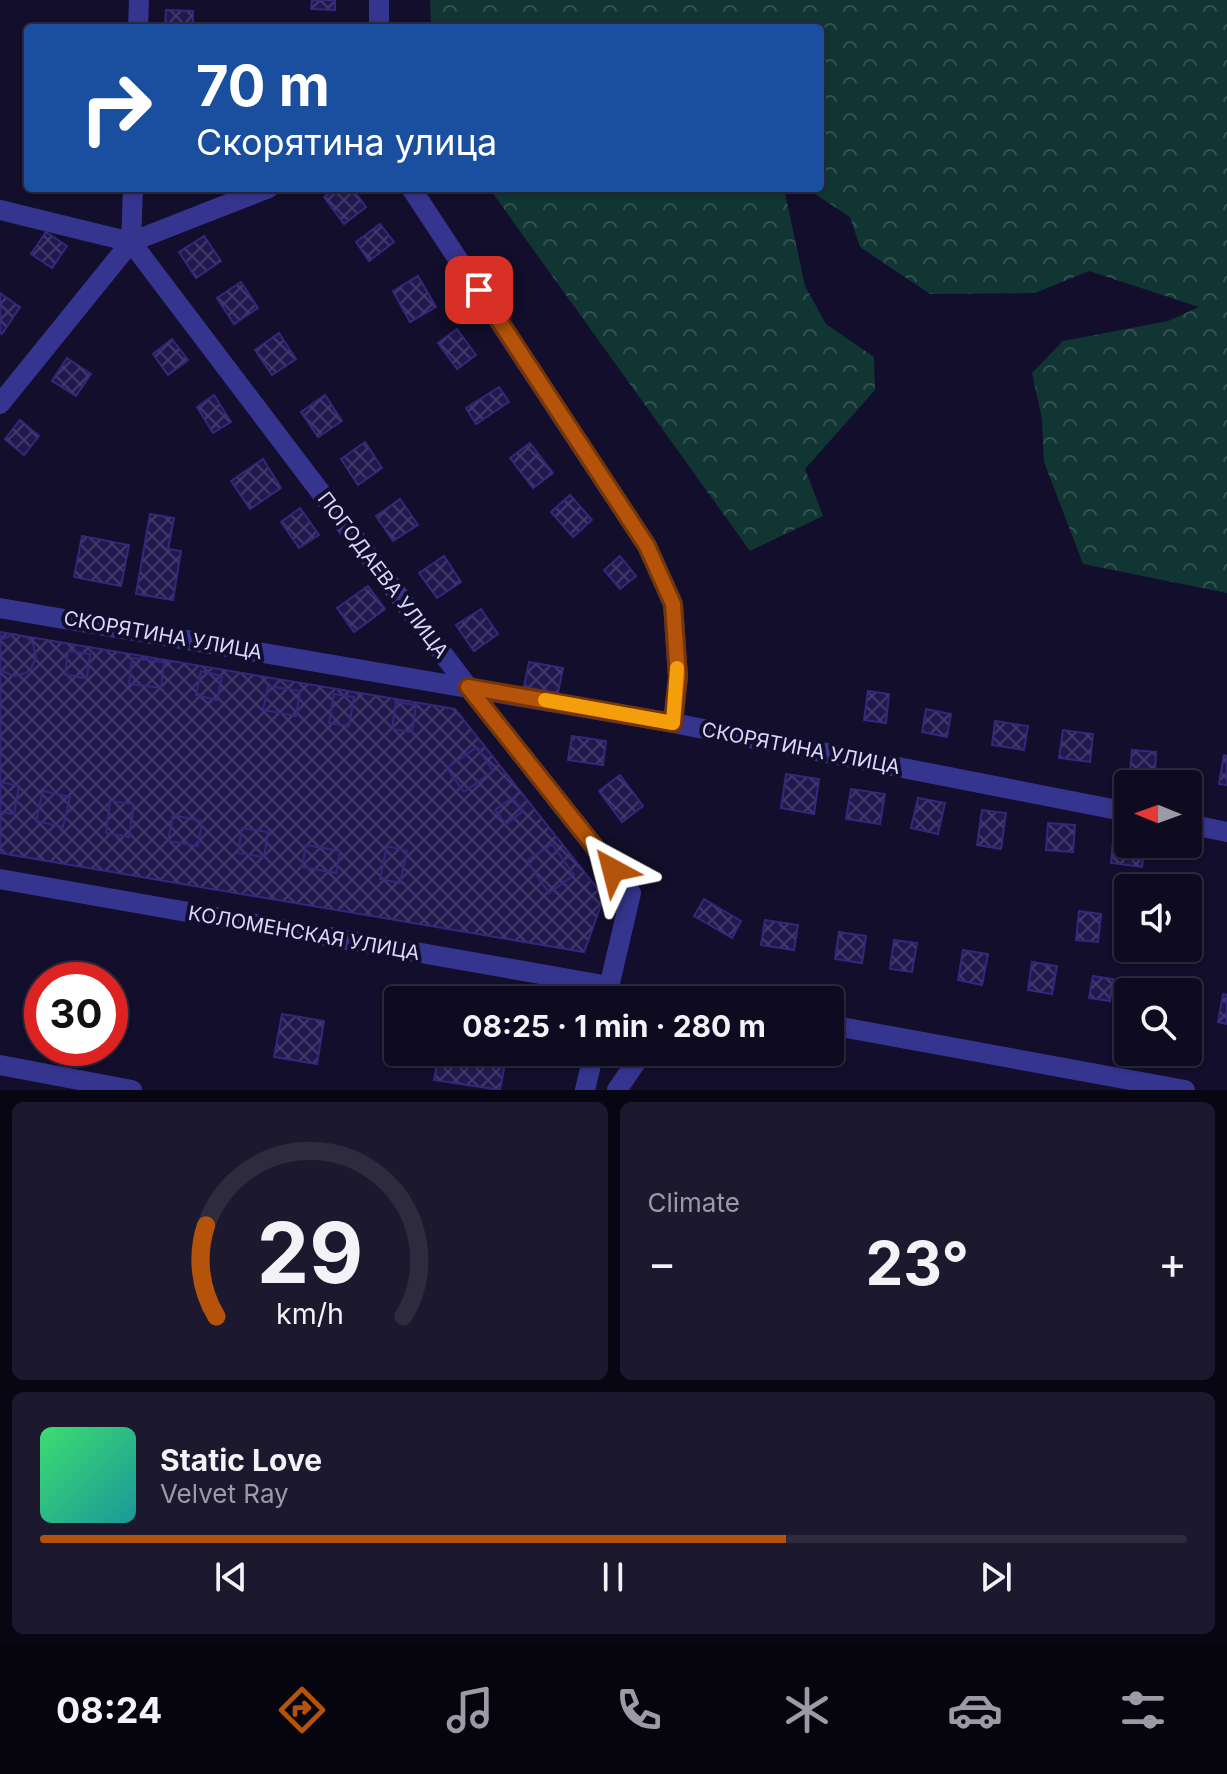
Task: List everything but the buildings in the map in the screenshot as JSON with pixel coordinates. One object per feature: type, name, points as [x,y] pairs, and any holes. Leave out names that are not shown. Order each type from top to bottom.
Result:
[{"type":"street","points":[[138,24],[139,0]]},
{"type":"street","points":[[379,0],[379,24]]},
{"type":"street","points":[[131,242],[133,192]]},
{"type":"street","points":[[0,404],[131,242],[259,192]]},
{"type":"street","points":[[414,192],[647,546],[673,604],[678,677],[673,723]]},
{"type":"street","points":[[0,210],[131,242]]},
{"type":"street","name":"ПОГОДАЕВА УЛИЦА","points":[[131,242],[468,687],[631,893],[609,986]]},
{"type":"street","name":"СКОРЯТИНА УЛИЦА","points":[[0,608],[673,723],[1114,809]]},
{"type":"street","points":[[1202,827],[1227,832]]},
{"type":"street","name":"КОЛОМЕНСКАЯ УЛИЦА","points":[[0,879],[570,986]]},
{"type":"street","points":[[844,1028],[1185,1090]]},
{"type":"street","points":[[0,1065],[132,1090]]},
{"type":"street","points":[[585,1090],[591,1066]]},
{"type":"street","points":[[617,1090],[633,1066]]},
{"type":"green space","points":[[430,0],[1227,0],[1227,593],[1083,564],[1044,462],[1042,419],[1032,373],[1063,341],[1168,321],[1199,307],[1089,271],[1035,293],[930,294],[860,247],[850,217],[812,192],[824,192],[824,24],[431,24]]},
{"type":"green space","points":[[492,192],[785,192],[805,286],[826,324],[874,357],[875,390],[805,469],[823,516],[750,551]]},
{"type":"slow traffic","points":[[545,700],[673,723],[677,668]]},
{"type":"route","points":[[479,290],[647,546],[673,604],[678,677],[673,723],[468,687],[613,870]]}]
